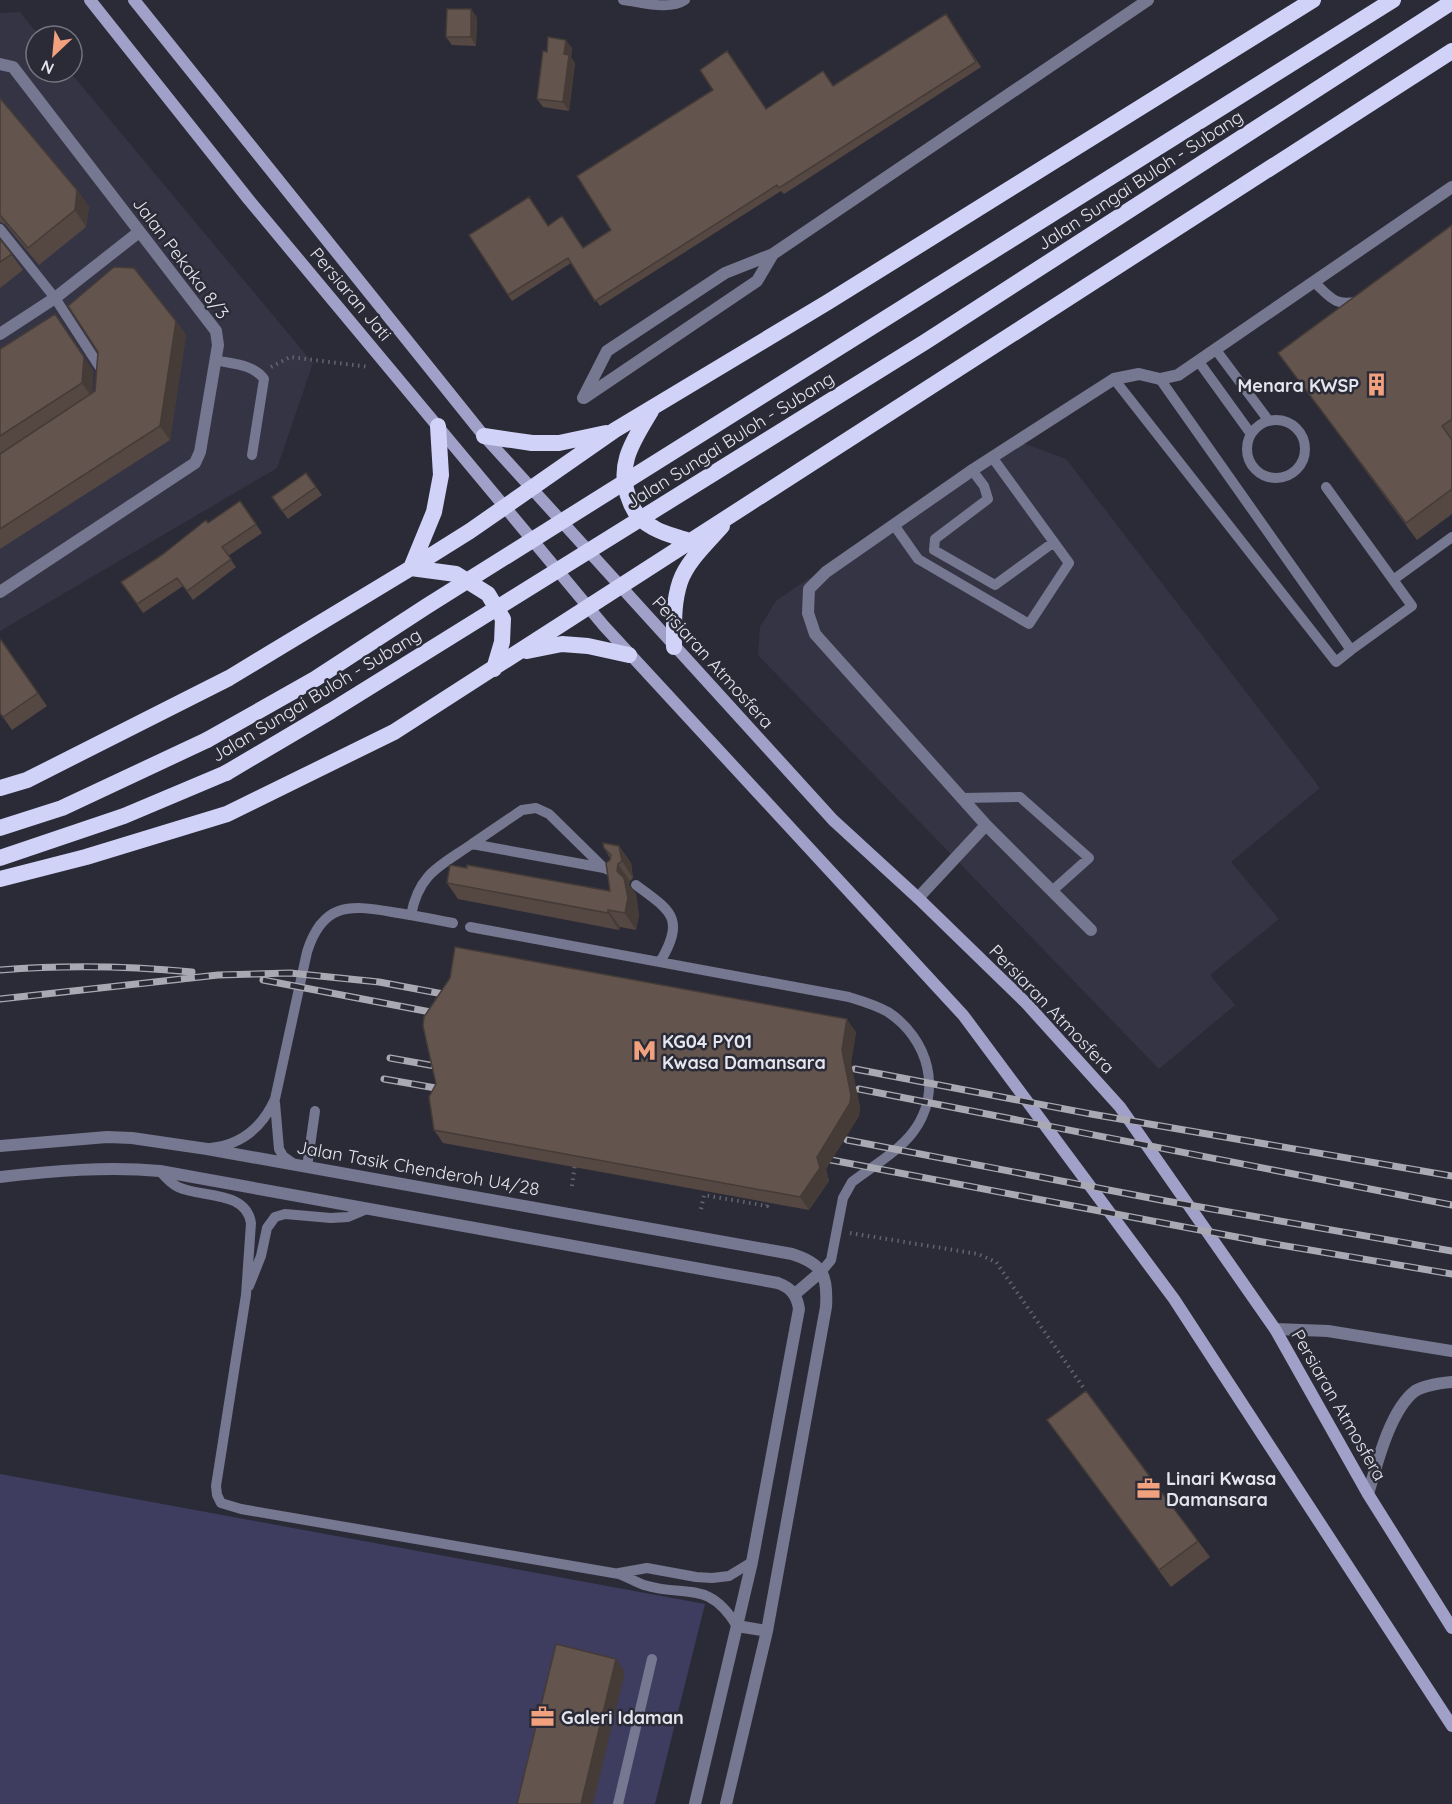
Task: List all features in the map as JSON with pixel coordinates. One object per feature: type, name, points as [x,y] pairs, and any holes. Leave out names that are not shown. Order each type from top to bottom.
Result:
[{"type":"highway","points":[[0,788],[27,780],[229,678],[411,568],[505,507],[615,430],[828,302],[1312,0]]},
{"type":"highway","name":"Jalan Sungai Buloh - Subang","points":[[0,828],[62,808],[207,740],[315,679],[446,594],[1393,0]]},
{"type":"highway","name":"Jalan Sungai Buloh - Subang","points":[[0,858],[124,816],[235,768],[331,711],[925,342],[1452,2]]},
{"type":"highway","points":[[0,879],[86,857],[226,814],[394,732],[1452,51]]},
{"type":"highway","points":[[653,407],[635,437],[624,466],[625,489],[634,513],[653,528],[689,541]]},
{"type":"highway","points":[[411,568],[434,512],[441,475],[438,426]]},
{"type":"highway","points":[[484,436],[559,443],[615,430]]},
{"type":"highway","points":[[674,646],[673,611],[681,579],[694,558],[735,511]]},
{"type":"highway","points":[[411,568],[456,574],[488,594],[503,619],[502,642],[494,669]]},
{"type":"highway","points":[[520,652],[562,644],[588,646],[629,655]]},
{"type":"main road","points":[[82,0],[93,4]]},
{"type":"main road","name":"Persiaran Jati","points":[[134,0],[484,436],[531,488]]},
{"type":"main road","name":"Persiaran Jati","points":[[93,4],[249,200],[589,607]]},
{"type":"main road","name":"Persiaran Atmosfera","points":[[531,488],[833,820],[918,898],[1026,1003],[1120,1107],[1275,1329],[1368,1494],[1452,1628]]},
{"type":"main road","points":[[589,607],[629,655],[963,1015],[1174,1299],[1452,1726]]},
{"type":"street","points":[[773,254],[757,281],[583,398],[607,351],[725,273],[773,254],[1148,0]]},
{"type":"street","name":"Jalan Pekaka 8/3","points":[[0,64],[13,68],[216,331],[218,345],[200,452],[195,463],[0,592]]},
{"type":"street","points":[[1091,930],[986,825],[815,634],[808,613],[809,589],[826,572],[972,470],[1114,379],[1139,374],[1160,379],[1178,375],[1452,187]]},
{"type":"street","points":[[0,334],[55,297],[139,232]]},
{"type":"street","points":[[918,898],[986,825]]},
{"type":"street","name":"Jalan Tasik Chenderoh U4/28","points":[[0,1146],[107,1137],[132,1138],[207,1149],[792,1254],[814,1263],[822,1271]]},
{"type":"street","points":[[0,1177],[62,1170],[130,1168],[160,1171],[778,1283],[788,1287],[795,1294],[799,1309],[752,1562],[695,1804]]},
{"type":"street","points":[[726,1804],[767,1631],[826,1306],[826,1280],[822,1271],[795,1294]]},
{"type":"street","points":[[1275,1329],[1328,1331],[1452,1352]]},
{"type":"street","points":[[1368,1494],[1377,1463],[1399,1408],[1417,1390],[1452,1382]]},
{"type":"street","points":[[737,1626],[767,1631]]},
{"type":"lane","points":[[623,0],[668,5],[682,3],[685,0]]},
{"type":"lane","points":[[0,229],[55,297],[101,369],[100,390]]},
{"type":"lane","points":[[1314,282],[1335,302],[1346,304],[1358,302],[1367,295]]},
{"type":"lane","points":[[1216,350],[1269,420]]},
{"type":"lane","points":[[215,360],[248,367],[260,373],[264,379],[264,391],[252,455]]},
{"type":"lane","points":[[1199,362],[1251,434]]},
{"type":"lane","points":[[1114,379],[1336,662],[1412,606],[1326,487]]},
{"type":"lane","points":[[1160,379],[1351,650]]},
{"type":"lane","points":[[1269,420],[1289,423],[1303,437],[1306,446],[1301,466],[1285,478],[1275,479],[1257,471],[1250,463],[1247,454],[1247,443],[1251,434],[1269,420]]},
{"type":"lane","points":[[894,525],[918,559],[1029,624],[1069,563],[992,457]]},
{"type":"lane","points":[[972,470],[984,486],[988,500],[934,539],[934,550],[994,585],[1054,542]]},
{"type":"lane","points":[[1393,580],[1452,537]]},
{"type":"lane","points":[[962,798],[1020,797],[1089,858],[1052,891]]},
{"type":"lane","points":[[411,915],[418,889],[425,879],[472,844],[522,810],[536,808],[549,814],[610,871],[472,844]]},
{"type":"lane","points":[[636,885],[664,906],[671,915],[674,928],[672,941],[660,962]]},
{"type":"lane","points":[[207,1149],[232,1144],[249,1135],[263,1122],[275,1100],[307,952],[319,926],[333,913],[354,907],[453,923]]},
{"type":"lane","points":[[470,927],[849,997],[886,1011],[901,1022],[914,1037],[925,1058],[929,1073],[929,1097],[913,1132],[852,1182],[843,1198],[831,1260],[822,1271]]},
{"type":"lane","points":[[275,1100],[279,1149],[283,1156],[294,1164]]},
{"type":"lane","points":[[307,1167],[315,1111]]},
{"type":"lane","points":[[160,1171],[168,1181],[179,1188],[228,1199],[242,1206],[249,1213],[246,1295],[216,1486],[221,1503],[249,1511],[572,1565],[619,1574],[645,1585],[695,1592],[716,1599],[729,1612],[737,1626]]},
{"type":"lane","points":[[246,1295],[261,1256],[267,1228],[275,1217],[285,1214],[348,1217],[367,1209]]},
{"type":"lane","points":[[619,1574],[647,1568],[712,1578],[729,1576],[752,1562]]},
{"type":"lane","points":[[618,1804],[652,1659]]},
{"type":"path","points":[[260,373],[290,357],[391,370]]},
{"type":"path","points":[[565,1162],[576,1164],[572,1186]]},
{"type":"path","points":[[701,1209],[704,1195],[767,1206],[769,1195]]},
{"type":"path","points":[[837,1231],[978,1254],[996,1262],[1085,1390]]},
{"type":"shaded area","points":[[20,12],[30,24],[24,24],[24,84],[80,84],[313,363],[277,468],[0,631],[0,13]]},
{"type":"shaded area","points":[[1013,439],[1066,459],[1320,788],[1231,862],[1279,919],[1210,975],[1235,1005],[1159,1069],[758,655],[760,627],[776,601]]},
{"type":"shaded area","points":[[0,1474],[705,1604],[655,1804],[0,1804]]},
{"type":"building","points":[[447,9],[471,9],[471,37],[446,37]]},
{"type":"building","points":[[946,14],[976,62],[779,188],[777,185],[595,301],[568,258],[508,295],[469,235],[529,197],[548,226],[562,216],[583,248],[611,230],[577,176],[713,90],[700,70],[727,51],[766,109],[823,71],[833,86]]},
{"type":"building","points":[[548,37],[566,40],[564,54],[569,55],[563,102],[537,99],[543,51],[547,52]]},
{"type":"building","points":[[0,98],[77,190],[75,210],[28,248],[0,215]]},
{"type":"building","name":"Menara KWSP","points":[[1452,225],[1452,419],[1442,426],[1452,440],[1452,489],[1406,523],[1278,353]]},
{"type":"building","points":[[0,239],[12,254],[0,262]]},
{"type":"building","points":[[114,267],[134,268],[176,321],[160,426],[0,529],[0,454],[95,391],[98,352],[68,306]]},
{"type":"building","points":[[55,314],[84,357],[82,383],[0,436],[0,349]]},
{"type":"building","points":[[306,473],[316,487],[282,511],[272,497]]},
{"type":"building","points":[[240,501],[256,524],[222,547],[231,559],[187,591],[177,578],[137,604],[121,582],[162,555],[206,520],[208,523]]},
{"type":"building","points":[[1,640],[38,693],[3,717],[0,713]]},
{"type":"building","points":[[603,843],[619,846],[622,861],[618,864],[617,871],[624,878],[628,898],[625,913],[608,910],[608,913],[447,883],[450,865],[467,868],[467,865],[610,891],[606,863],[610,860],[611,855],[604,848]]},
{"type":"building","name":"KG04 PY01 Kwasa Damansara","points":[[455,947],[847,1019],[842,1050],[851,1095],[850,1103],[817,1157],[820,1168],[800,1197],[434,1130],[429,1097],[436,1084],[423,1026],[424,1017],[450,978]]},
{"type":"building","points":[[1086,1391],[1198,1541],[1159,1570],[1047,1420]]},
{"type":"building","points":[[556,1644],[616,1659],[581,1804],[517,1804]]},
{"type":"railway","points":[[0,970],[96,967],[192,972]]},
{"type":"railway","points":[[0,999],[218,975],[290,973],[379,982],[454,996]]},
{"type":"railway","points":[[263,980],[441,1014]]},
{"type":"railway","points":[[390,1058],[435,1066]]},
{"type":"railway","points":[[855,1069],[1091,1114],[1452,1176]]},
{"type":"railway","points":[[384,1079],[447,1090]]},
{"type":"railway","points":[[859,1089],[1452,1205]]},
{"type":"railway","points":[[847,1140],[1166,1201],[1452,1251]]},
{"type":"railway","points":[[826,1159],[1263,1242],[1452,1274]]},
{"type":"place","name":"Menara KWSP","points":[[1377,385]]},
{"type":"place","name":"KG04 PY01 Kwasa Damansara","points":[[644,1051]]},
{"type":"place","name":"Linari Kwasa Damansara","points":[[1148,1488]]},
{"type":"place","name":"Galeri Idaman","points":[[543,1717]]}]
